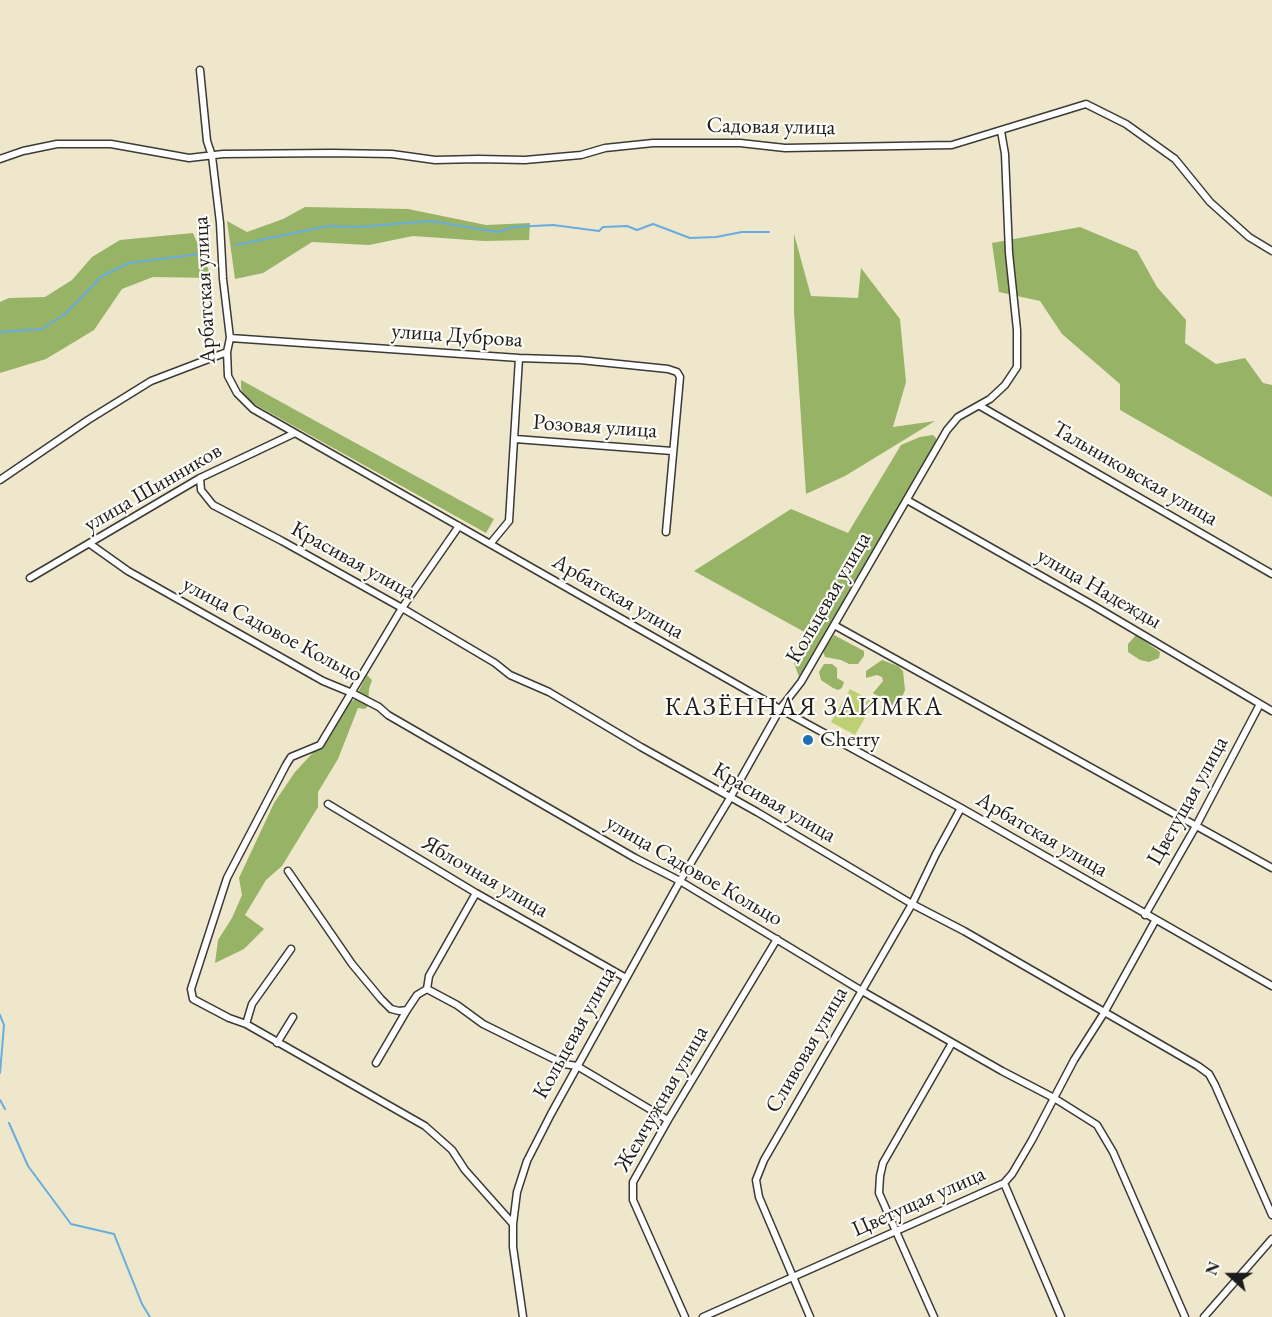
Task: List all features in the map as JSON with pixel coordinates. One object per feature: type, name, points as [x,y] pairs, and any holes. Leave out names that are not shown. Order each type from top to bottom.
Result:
[{"type":"street","name":"Арбатская улица","points":[[200,70],[207,141],[212,156],[220,223],[223,279],[230,338],[227,352],[228,376],[237,393],[253,409],[1272,986]]},
{"type":"street","name":"Садовая улица","points":[[0,159],[22,151],[57,144],[111,144],[189,158],[332,153],[392,154],[435,160],[525,160],[581,155],[604,148],[653,143],[740,143],[785,148],[952,145],[1086,104],[1126,124],[1175,159],[1210,202],[1249,237],[1272,251]]},
{"type":"street","name":"Кольцевая улица","points":[[523,1317],[513,1247],[513,1224],[517,1192],[527,1161],[680,881],[780,709],[801,682],[947,430],[958,417],[990,399],[1005,385],[1017,368],[1017,330],[1009,253],[1005,154],[1001,131]]},
{"type":"street","name":"улица Дуброва","points":[[230,338],[519,358],[580,360],[668,369],[677,372],[680,377],[672,451]]},
{"type":"street","points":[[0,480],[88,420],[151,381],[184,366],[227,352]]},
{"type":"street","points":[[490,544],[509,521],[519,358]]},
{"type":"street","name":"Тальниковская улица","points":[[980,406],[1271,571]]},
{"type":"street","name":"улица Шинников","points":[[30,578],[200,478],[295,433]]},
{"type":"street","name":"Розовая улица","points":[[514,439],[672,451]]},
{"type":"street","points":[[666,532],[672,451]]},
{"type":"street","name":"Красивая улица","points":[[200,478],[201,490],[213,505],[402,608],[495,663],[510,675],[549,693],[1209,1074],[1243,1145],[1272,1215]]},
{"type":"street","name":"улица Надежды","points":[[908,500],[1272,711]]},
{"type":"street","points":[[459,526],[402,608],[320,745],[291,757],[286,765],[227,878],[191,988],[193,999],[229,1018],[246,1024],[425,1126],[452,1150],[465,1170],[513,1224]]},
{"type":"street","name":"улица Садовое Кольцо","points":[[90,544],[138,577],[323,681],[352,693],[593,834],[680,881],[862,991],[1097,1125],[1106,1139],[1185,1317]]},
{"type":"street","points":[[834,625],[1272,868]]},
{"type":"street","name":"Цветущая улица","points":[[1145,915],[1196,826],[1260,704]]},
{"type":"street","name":"Яблочная улица","points":[[328,804],[476,894],[626,978]]},
{"type":"street","name":"Сливовая улица","points":[[810,1317],[759,1197],[756,1180],[764,1160],[912,904],[961,808]]},
{"type":"street","points":[[288,871],[352,964],[381,999],[391,1009],[407,1010]]},
{"type":"street","points":[[376,1063],[407,1010],[417,996],[427,989],[429,976],[476,894]]},
{"type":"street","name":"Цветущая улица","points":[[703,1317],[1004,1183],[1032,1140],[1074,1060],[1104,1013],[1155,921]]},
{"type":"street","name":"Жемчужная улица","points":[[685,1317],[633,1200],[633,1182],[777,939]]},
{"type":"street","points":[[246,1024],[252,1004],[291,949]]},
{"type":"street","points":[[427,989],[457,1005],[483,1024],[564,1064],[577,1066],[668,1120]]},
{"type":"street","points":[[277,1042],[293,1017]]},
{"type":"street","points":[[934,1317],[879,1192],[883,1163],[952,1043]]},
{"type":"street","points":[[1004,1183],[1061,1317]]},
{"type":"street","points":[[1204,1317],[1272,1239]]},
{"type":"green space","points":[[305,207],[408,209],[486,225],[530,223],[529,240],[484,241],[413,236],[369,245],[312,242],[263,273],[235,279],[227,221],[247,232],[283,219]]},
{"type":"green space","points":[[1080,227],[1137,251],[1157,287],[1186,320],[1185,343],[1216,364],[1245,358],[1263,383],[1272,385],[1272,497],[1120,410],[1120,384],[1062,334],[1040,301],[999,292],[992,243]]},
{"type":"green space","points":[[193,233],[212,278],[153,277],[122,289],[94,330],[46,359],[0,373],[0,302],[9,298],[45,297],[72,280],[92,257],[120,240]]},
{"type":"green space","points":[[794,234],[811,296],[858,298],[861,268],[900,319],[906,382],[893,427],[935,421],[845,476],[806,494],[794,312]]},
{"type":"green space","points":[[241,380],[494,519],[486,533],[247,400],[241,389]]},
{"type":"green space","points":[[933,435],[936,442],[799,677],[794,663],[808,634],[694,571],[791,509],[848,533],[901,445],[920,437]]},
{"type":"green space","points":[[834,635],[864,651],[864,656],[858,664],[849,664],[825,657],[823,651]]},
{"type":"green space","points":[[1136,635],[1160,652],[1159,658],[1149,662],[1140,660],[1128,652],[1128,644]]},
{"type":"green space","points":[[882,660],[898,666],[903,671],[905,690],[898,707],[894,708],[873,693],[883,681],[882,677],[877,675],[866,678],[866,671]]},
{"type":"green space","points":[[824,664],[832,664],[837,668],[837,678],[844,682],[842,688],[838,690],[821,680],[819,672]]},
{"type":"green space","points":[[367,675],[372,680],[368,706],[365,709],[358,708],[338,759],[318,792],[318,807],[282,866],[266,880],[245,915],[264,929],[244,949],[215,963],[218,940],[232,918],[242,895],[239,878],[274,803],[295,772],[320,745],[349,702],[354,700]]},
{"type":"green space","points":[[850,689],[874,702],[855,735],[831,722]]},
{"type":"waterway","points":[[236,245],[328,226],[358,227],[430,221],[498,232],[513,227],[553,225],[599,231],[603,227],[627,226],[637,230],[653,224],[690,238],[716,237],[742,232],[769,232]]},
{"type":"waterway","points":[[0,332],[42,329],[66,313],[102,276],[129,263],[200,254]]},
{"type":"waterway","points":[[0,1015],[4,1025],[0,1073]]},
{"type":"waterway","points":[[0,1100],[5,1109]]},
{"type":"waterway","points":[[9,1123],[28,1166],[71,1224],[114,1234],[142,1304],[150,1317]]},
{"type":"place","name":"Cherry","points":[[808,740]]},
{"type":"district","name":"КАЗЁННАЯ ЗАИМКА","points":[[804,708]]}]
